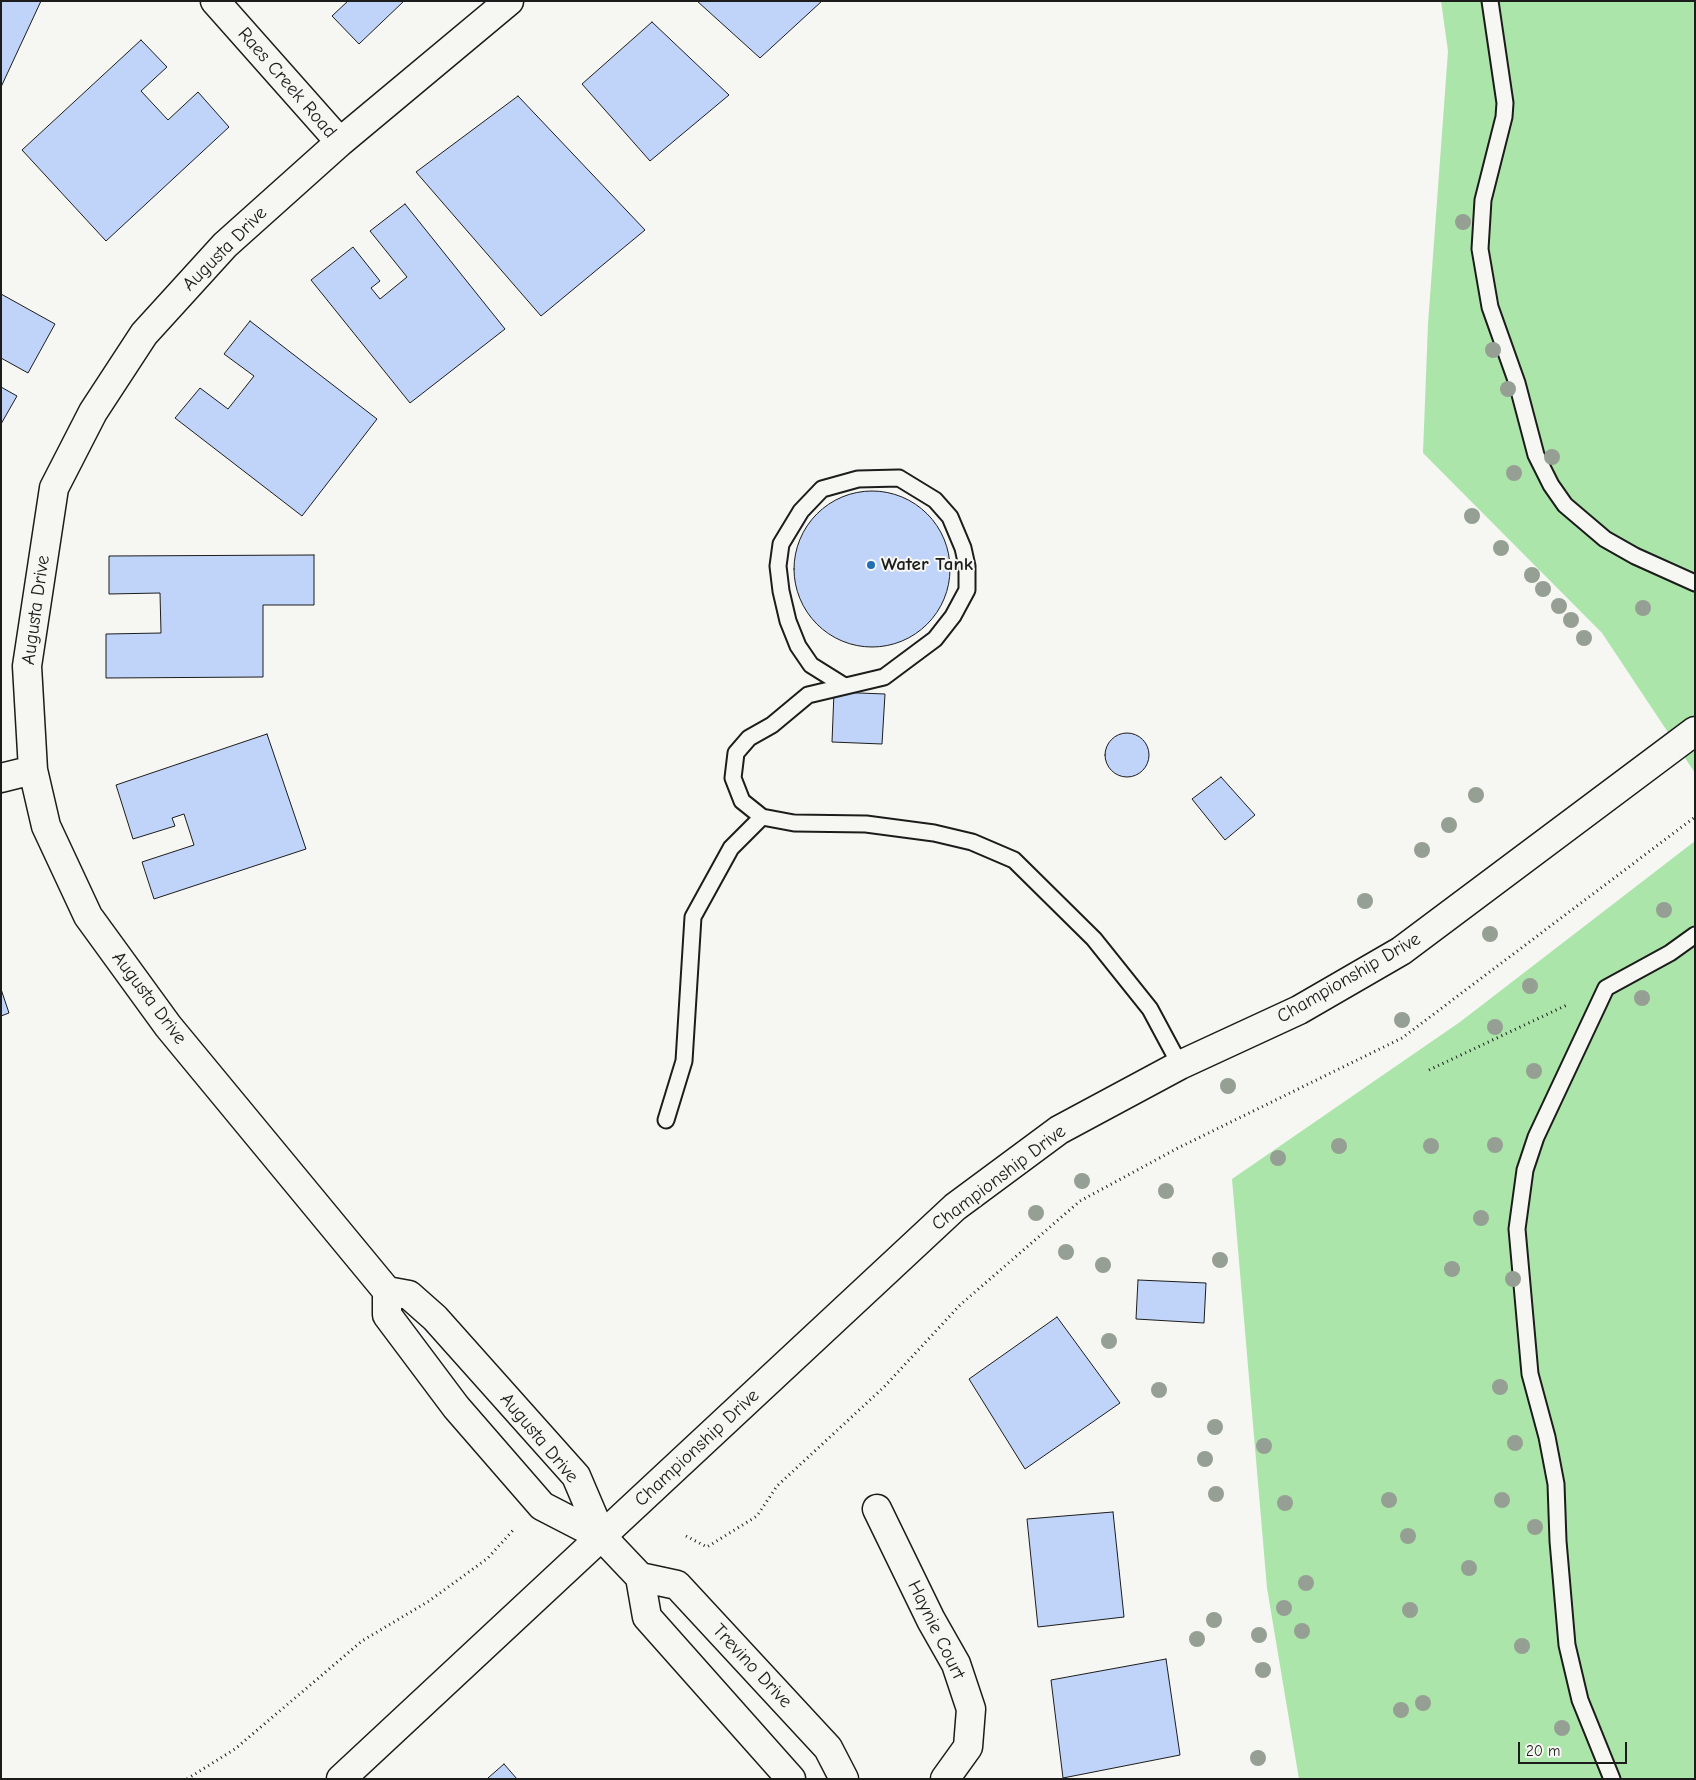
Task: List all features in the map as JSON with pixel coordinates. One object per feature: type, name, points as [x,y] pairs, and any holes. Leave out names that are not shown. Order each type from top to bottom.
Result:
[{"type":"street","name":"Raes Creek Road","points":[[215,1],[340,142]]},
{"type":"street","name":"Augusta Drive","points":[[509,1],[340,142],[225,245],[144,334],[93,412],[54,488],[26,666],[33,770],[46,826],[88,916],[168,1026],[387,1291],[387,1315],[456,1407],[542,1506],[602,1537]]},
{"type":"street","name":"Championship Drive","points":[[341,1779],[954,1207],[1059,1130],[1180,1066],[1299,1010],[1401,951],[1695,730]]},
{"type":"street","points":[[1,778],[33,770]]},
{"type":"street","name":"Augusta Drive","points":[[387,1291],[409,1295],[435,1318],[576,1476],[602,1537]]},
{"type":"street","name":"Haynie Court","points":[[877,1509],[930,1620],[956,1664],[971,1709],[968,1747],[945,1779]]},
{"type":"street","points":[[602,1537],[640,1577],[647,1617],[791,1779]]},
{"type":"street","name":"Trevino Drive","points":[[640,1577],[677,1585],[828,1748],[844,1779]]},
{"type":"lane","points":[[1490,1],[1505,103],[1504,117],[1483,200],[1480,249],[1490,307],[1516,382],[1536,455],[1551,484],[1565,505],[1598,534],[1635,556],[1695,583]]},
{"type":"lane","points":[[843,685],[811,665],[798,646],[788,621],[781,591],[778,566],[781,544],[801,511],[822,489],[858,479],[899,478],[935,500],[950,517],[963,548],[967,566],[966,590],[953,616],[935,640],[884,677],[843,685],[808,695],[772,726],[749,738],[736,753],[733,778],[742,801],[762,818],[794,823],[866,824],[934,833],[972,842],[1014,860],[1094,939],[1150,1009],[1180,1066]]},
{"type":"lane","points":[[666,1120],[684,1061],[693,917],[731,848],[762,818]]},
{"type":"lane","points":[[1612,1779],[1580,1700],[1567,1645],[1558,1541],[1556,1484],[1547,1437],[1530,1374],[1517,1229],[1525,1170],[1536,1137],[1568,1074],[1598,1001],[1606,988],[1670,953],[1695,935]]},
{"type":"path","points":[[686,1536],[707,1547],[757,1516],[777,1486],[884,1387],[960,1305],[1080,1202],[1178,1148],[1402,1038],[1695,816]]},
{"type":"path","points":[[1430,1070],[1613,984]]},
{"type":"path","points":[[187,1779],[235,1748],[362,1641],[429,1601],[488,1558],[515,1528]]},
{"type":"green space","points":[[1441,1],[1695,1],[1695,773],[1602,633],[1423,453],[1428,324],[1448,51]]},
{"type":"green space","points":[[1695,841],[1695,1779],[1299,1779],[1267,1588],[1232,1179],[1460,1022]]},
{"type":"building","points":[[1,1],[41,1],[1,87]]},
{"type":"building","points":[[348,1],[404,1],[359,44],[332,16]]},
{"type":"building","points":[[697,1],[822,1],[760,58]]},
{"type":"building","points":[[652,22],[729,95],[650,161],[582,84]]},
{"type":"building","points":[[141,40],[167,67],[141,91],[168,120],[198,92],[229,127],[106,241],[22,150]]},
{"type":"building","points":[[518,96],[645,230],[541,316],[416,172]]},
{"type":"building","points":[[405,204],[505,329],[410,403],[311,280],[353,247],[380,281],[371,288],[380,299],[407,277],[370,231]]},
{"type":"building","points":[[1,294],[55,324],[28,373],[1,358]]},
{"type":"building","points":[[250,321],[377,419],[302,516],[175,418],[200,388],[228,409],[254,376],[224,354]]},
{"type":"building","points":[[1,387],[17,396],[1,424]]},
{"type":"building","name":"Water Tank","points":[[864,491],[880,491],[895,494],[909,500],[932,519],[941,532],[947,546],[950,569],[949,584],[941,606],[922,629],[909,638],[895,644],[880,647],[864,647],[849,644],[835,638],[812,619],[803,606],[797,592],[794,577],[794,561],[797,546],[803,532],[822,509],[835,500],[849,494]]},
{"type":"building","points":[[314,555],[314,605],[263,605],[263,677],[106,678],[106,634],[161,633],[160,593],[109,594],[109,556]]},
{"type":"building","points":[[834,692],[885,694],[882,744],[832,742]]},
{"type":"building","points":[[1127,733],[1139,737],[1145,743],[1149,755],[1145,767],[1139,773],[1127,777],[1115,773],[1109,767],[1105,755],[1109,743],[1115,737]]},
{"type":"building","points":[[267,734],[306,849],[154,899],[142,862],[194,845],[184,814],[172,818],[175,826],[133,839],[116,785]]},
{"type":"building","points":[[1221,777],[1255,815],[1225,840],[1192,799]]},
{"type":"building","points":[[1,989],[9,1013],[1,1016]]},
{"type":"building","points":[[1138,1280],[1206,1283],[1204,1323],[1136,1319]]},
{"type":"building","points":[[1057,1317],[1120,1403],[1025,1469],[969,1379]]},
{"type":"building","points":[[1113,1512],[1124,1617],[1038,1627],[1027,1519]]},
{"type":"building","points":[[1166,1659],[1180,1755],[1063,1778],[1051,1680]]},
{"type":"building","points":[[504,1764],[517,1779],[488,1779],[488,1778]]},
{"type":"place","name":"Water Tank","points":[[871,565]]}]
